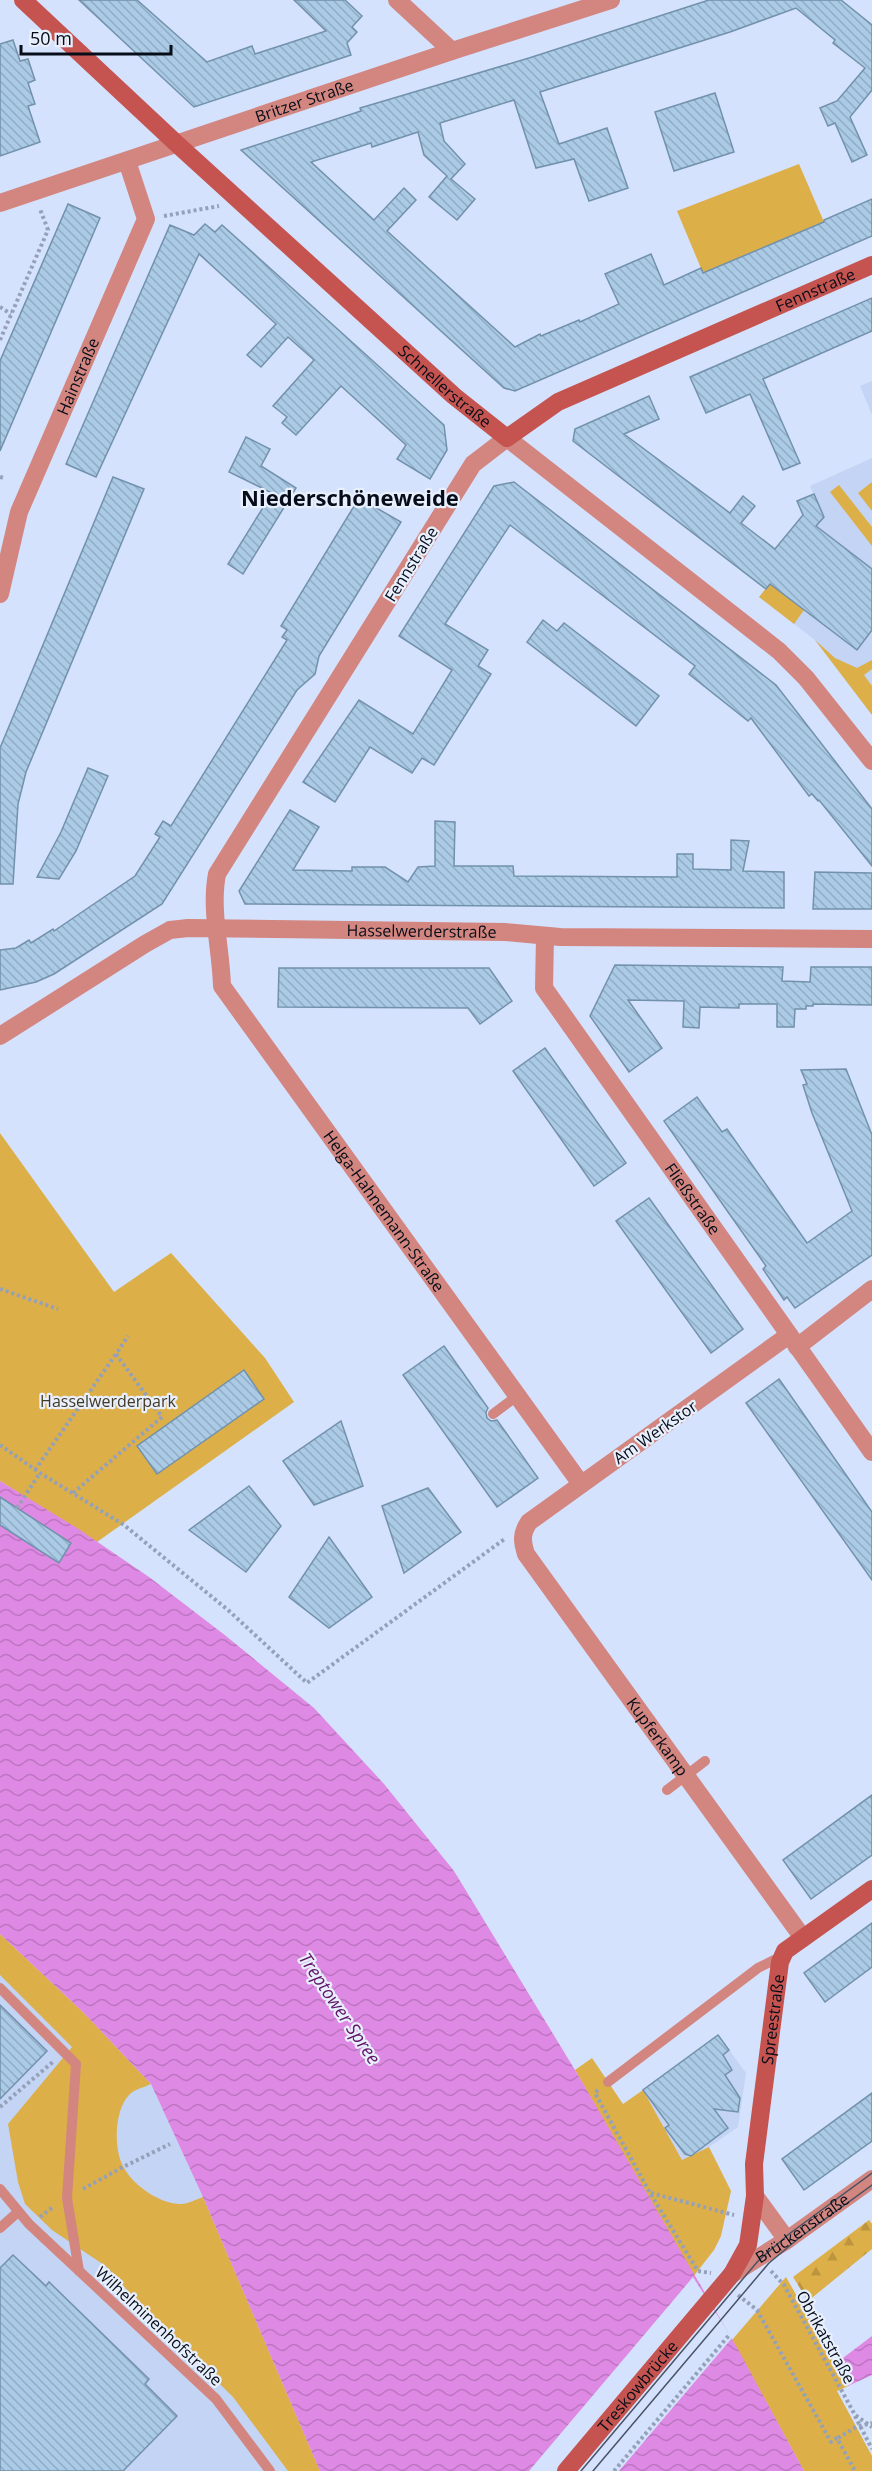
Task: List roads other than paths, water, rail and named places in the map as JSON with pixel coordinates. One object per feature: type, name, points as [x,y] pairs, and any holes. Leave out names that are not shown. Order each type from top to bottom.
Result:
[{"type":"main road","name":"Schnellerstraße","points":[[22,0],[454,396],[507,438]]},
{"type":"main road","name":"Fennstraße","points":[[507,438],[558,402],[872,265]]},
{"type":"main road","name":"Spreestraße","points":[[709,2301],[728,2279],[748,2245],[755,2196],[754,2164],[780,1962],[785,1951],[872,1889]]},
{"type":"main road","name":"Treskowbrücke","points":[[566,2471],[709,2301]]},
{"type":"street","points":[[397,0],[452,51]]},
{"type":"street","name":"Britzer Straße","points":[[0,203],[610,0]]},
{"type":"street","name":"Hainstraße","points":[[0,594],[19,512],[146,219],[127,161]]},
{"type":"street","name":"Schnellerstraße","points":[[507,438],[779,651],[807,678],[872,761]]},
{"type":"street","name":"Fennstraße","points":[[218,929],[214,908],[217,874],[473,464],[507,438]]},
{"type":"street","name":"Helga-Hahnemann-Straße","points":[[218,929],[222,986],[581,1484]]},
{"type":"street","name":"Hasselwerderstraße","points":[[0,1036],[170,930],[505,932],[545,937],[872,939]]},
{"type":"street","name":"Fließstraße","points":[[545,937],[544,988],[872,1452]]},
{"type":"street","name":"Am Werkstor","points":[[523,1531],[529,1522],[581,1484],[872,1289]]},
{"type":"street","name":"Kupferkamp","points":[[523,1531],[522,1541],[526,1554],[803,1938]]},
{"type":"street","name":"Brückenstraße","points":[[728,2279],[872,2179]]},
{"type":"street","points":[[755,2196],[787,2240]]},
{"type":"lane","points":[[493,1414],[517,1396]]},
{"type":"lane","points":[[666,1790],[705,1761]]},
{"type":"lane","points":[[608,2082],[758,1968],[774,1960],[780,1962]]},
{"type":"lane","points":[[0,1988],[76,2064],[67,2198],[79,2271]]},
{"type":"lane","name":"Wilhelminenhofstraße","points":[[0,2189],[18,2212],[216,2399],[269,2471]]},
{"type":"lane","points":[[0,2228],[18,2212]]},
{"type":"water","name":"Treptower Spree","points":[[0,1481],[77,1528],[149,1577],[226,1636],[314,1708],[384,1784],[454,1871],[575,2070],[739,2351],[804,2471],[320,2471],[203,2197],[151,2084],[84,2013],[0,1934]]},
{"type":"water","points":[[872,2336],[872,2375],[848,2386],[835,2364]]},
{"type":"tram line","points":[[581,2471],[758,2261],[789,2234],[872,2173]]},
{"type":"tram line","points":[[593,2471],[769,2263],[799,2238],[872,2185]]},
{"type":"district","name":"Niederschöneweide","points":[[350,497]]},
{"type":"park label","name":"Hasselwerderpark","points":[[108,1401]]}]
